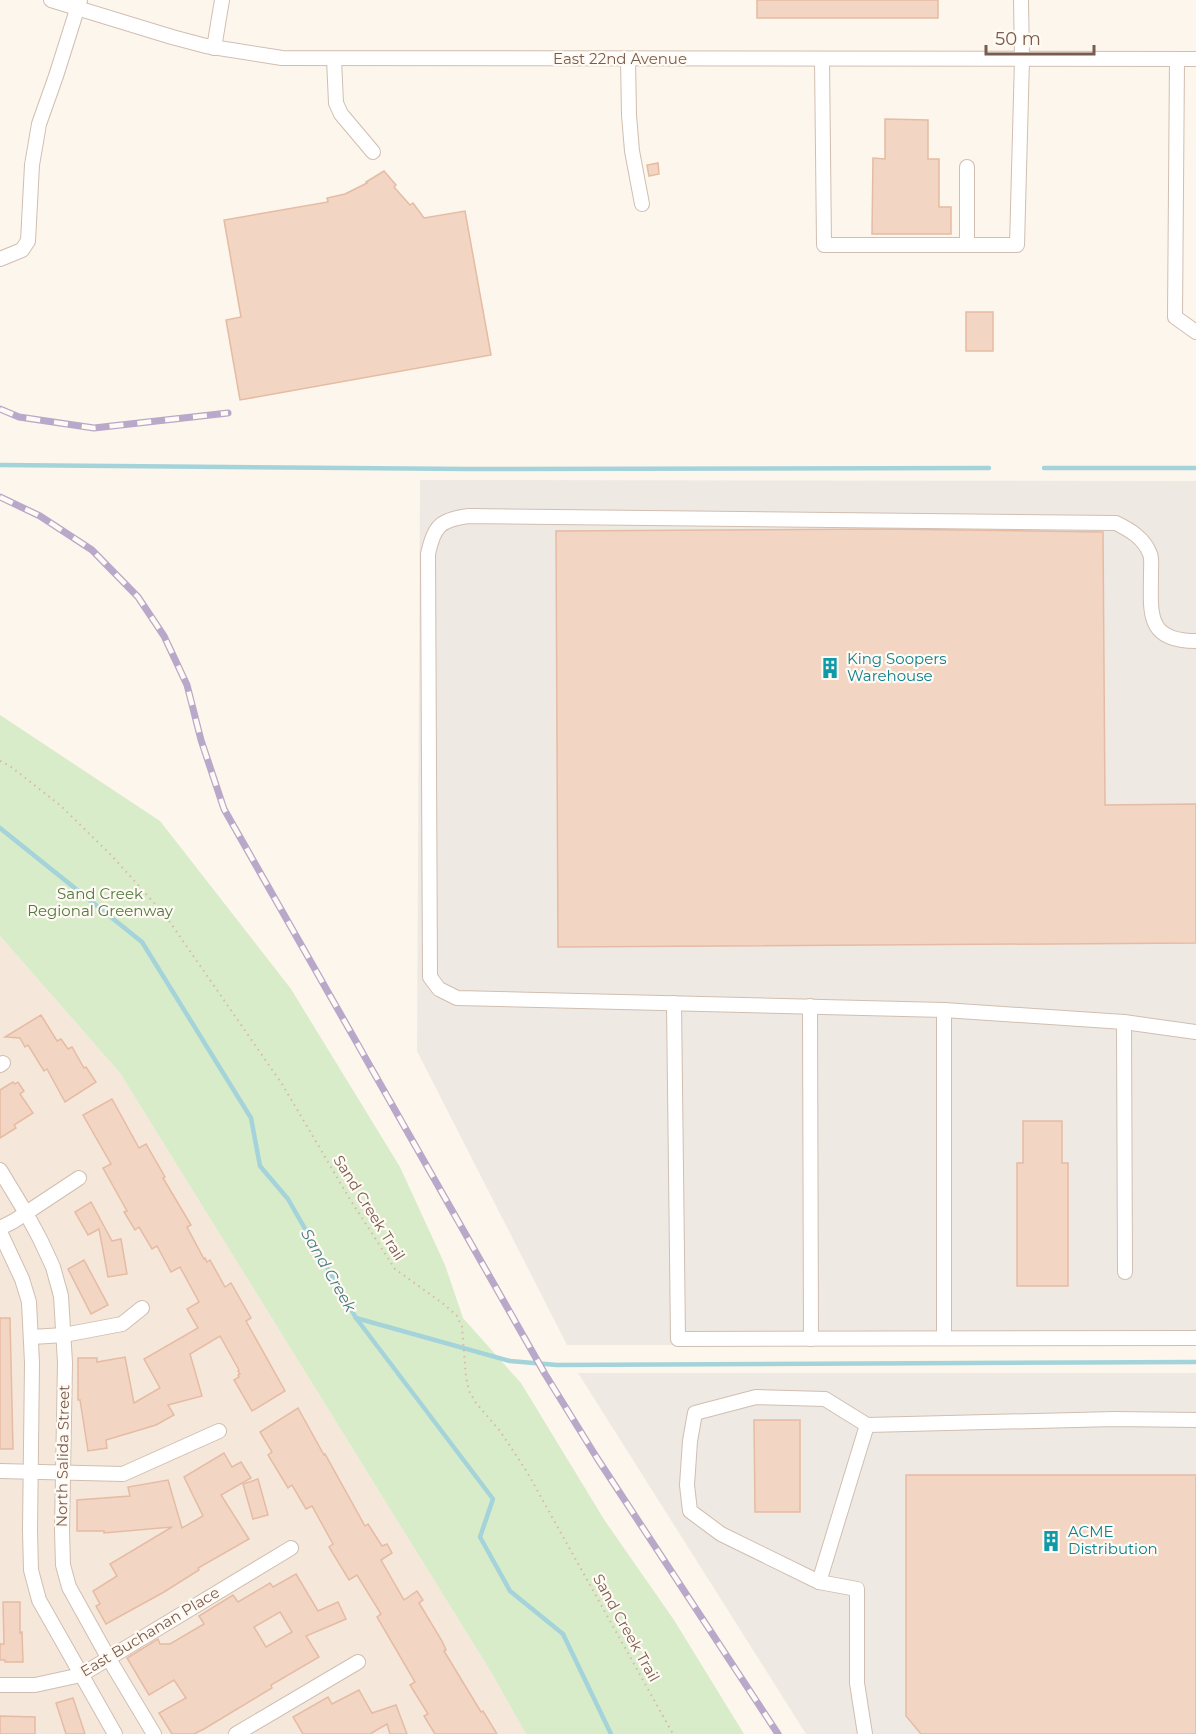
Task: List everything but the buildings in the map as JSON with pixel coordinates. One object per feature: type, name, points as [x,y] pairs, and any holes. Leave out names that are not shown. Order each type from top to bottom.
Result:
[{"type":"street","name":"East 22nd Avenue","points":[[51,0],[79,4],[172,38],[214,48],[282,58],[1196,59]]},
{"type":"street","points":[[214,48],[222,0]]},
{"type":"street","points":[[822,59],[824,245],[1017,245],[1022,59],[1021,0]]},
{"type":"street","points":[[0,259],[22,250],[28,241],[32,165],[39,124],[79,4]]},
{"type":"street","points":[[334,59],[336,103],[341,114],[373,152]]},
{"type":"street","points":[[628,59],[631,142],[642,204]]},
{"type":"street","points":[[1177,59],[1175,317],[1196,332]]},
{"type":"street","points":[[967,167],[967,245]]},
{"type":"street","points":[[1196,641],[1179,641],[1164,634],[1154,624],[1151,608],[1150,555],[1137,534],[1116,523],[468,516],[450,518],[439,526],[432,537],[428,554],[430,977],[439,989],[458,998],[944,1010],[1124,1022],[1196,1032]]},
{"type":"street","points":[[674,1003],[678,1339],[1196,1338]]},
{"type":"street","points":[[810,1006],[811,1339]]},
{"type":"street","points":[[944,1010],[944,1338]]},
{"type":"street","points":[[1124,1022],[1125,1272]]},
{"type":"street","name":"North Salida Street","points":[[0,1170],[26,1213],[52,1267],[61,1296],[65,1363],[62,1530],[63,1565],[69,1587],[154,1734]]},
{"type":"street","points":[[0,1230],[79,1178]]},
{"type":"street","name":"North Salida Street","points":[[0,1230],[22,1279],[29,1302],[32,1337],[31,1570],[39,1600],[115,1734]]},
{"type":"street","points":[[32,1337],[64,1335],[122,1324],[142,1308]]},
{"type":"street","points":[[865,1734],[856,1683],[857,1589],[819,1582],[721,1534],[690,1511],[687,1485],[690,1441],[695,1413],[756,1397],[825,1399],[867,1425],[1103,1419],[1196,1420]]},
{"type":"street","points":[[819,1582],[867,1425]]},
{"type":"street","points":[[0,1471],[123,1474],[219,1431]]},
{"type":"street","name":"East Buchanan Place","points":[[0,1685],[35,1685],[81,1675],[291,1548]]},
{"type":"street","points":[[236,1734],[358,1662]]},
{"type":"path","name":"Sand Creek Trail","points":[[0,760],[61,806],[112,856],[165,915],[282,1084],[351,1201],[395,1269],[453,1312],[463,1334],[467,1385],[472,1397],[500,1431],[527,1472],[673,1734]]},
{"type":"shaded area","points":[[420,480],[1196,481],[1196,1345],[567,1345],[417,1051]]},
{"type":"shaded area","points":[[0,936],[120,1073],[491,1672],[526,1734],[0,1734]]},
{"type":"shaded area","points":[[578,1373],[1196,1373],[1196,1734],[806,1734]]},
{"type":"green space","name":"Sand Creek Regional Greenway","points":[[0,715],[160,821],[291,989],[400,1167],[445,1265],[463,1318],[521,1383],[605,1521],[674,1620],[744,1734],[526,1734],[491,1672],[120,1073],[0,936]]},
{"type":"waterway","points":[[0,465],[469,469],[989,468]]},
{"type":"waterway","points":[[1044,468],[1196,468]]},
{"type":"waterway","name":"Sand Creek","points":[[0,828],[142,942],[251,1118],[260,1166],[288,1199],[356,1318],[493,1499],[480,1537],[510,1591],[563,1634],[611,1734]]},
{"type":"waterway","points":[[356,1318],[510,1361],[557,1365],[1196,1362]]},
{"type":"railway","points":[[0,409],[19,417],[94,428],[228,413]]},
{"type":"railway","points":[[0,497],[40,516],[92,550],[138,597],[164,636],[187,685],[201,740],[224,809],[545,1374],[597,1458],[778,1734]]},
{"type":"place","name":"King Soopers Warehouse","points":[[830,668]]},
{"type":"place","name":"ACME Distribution","points":[[1051,1541]]}]
